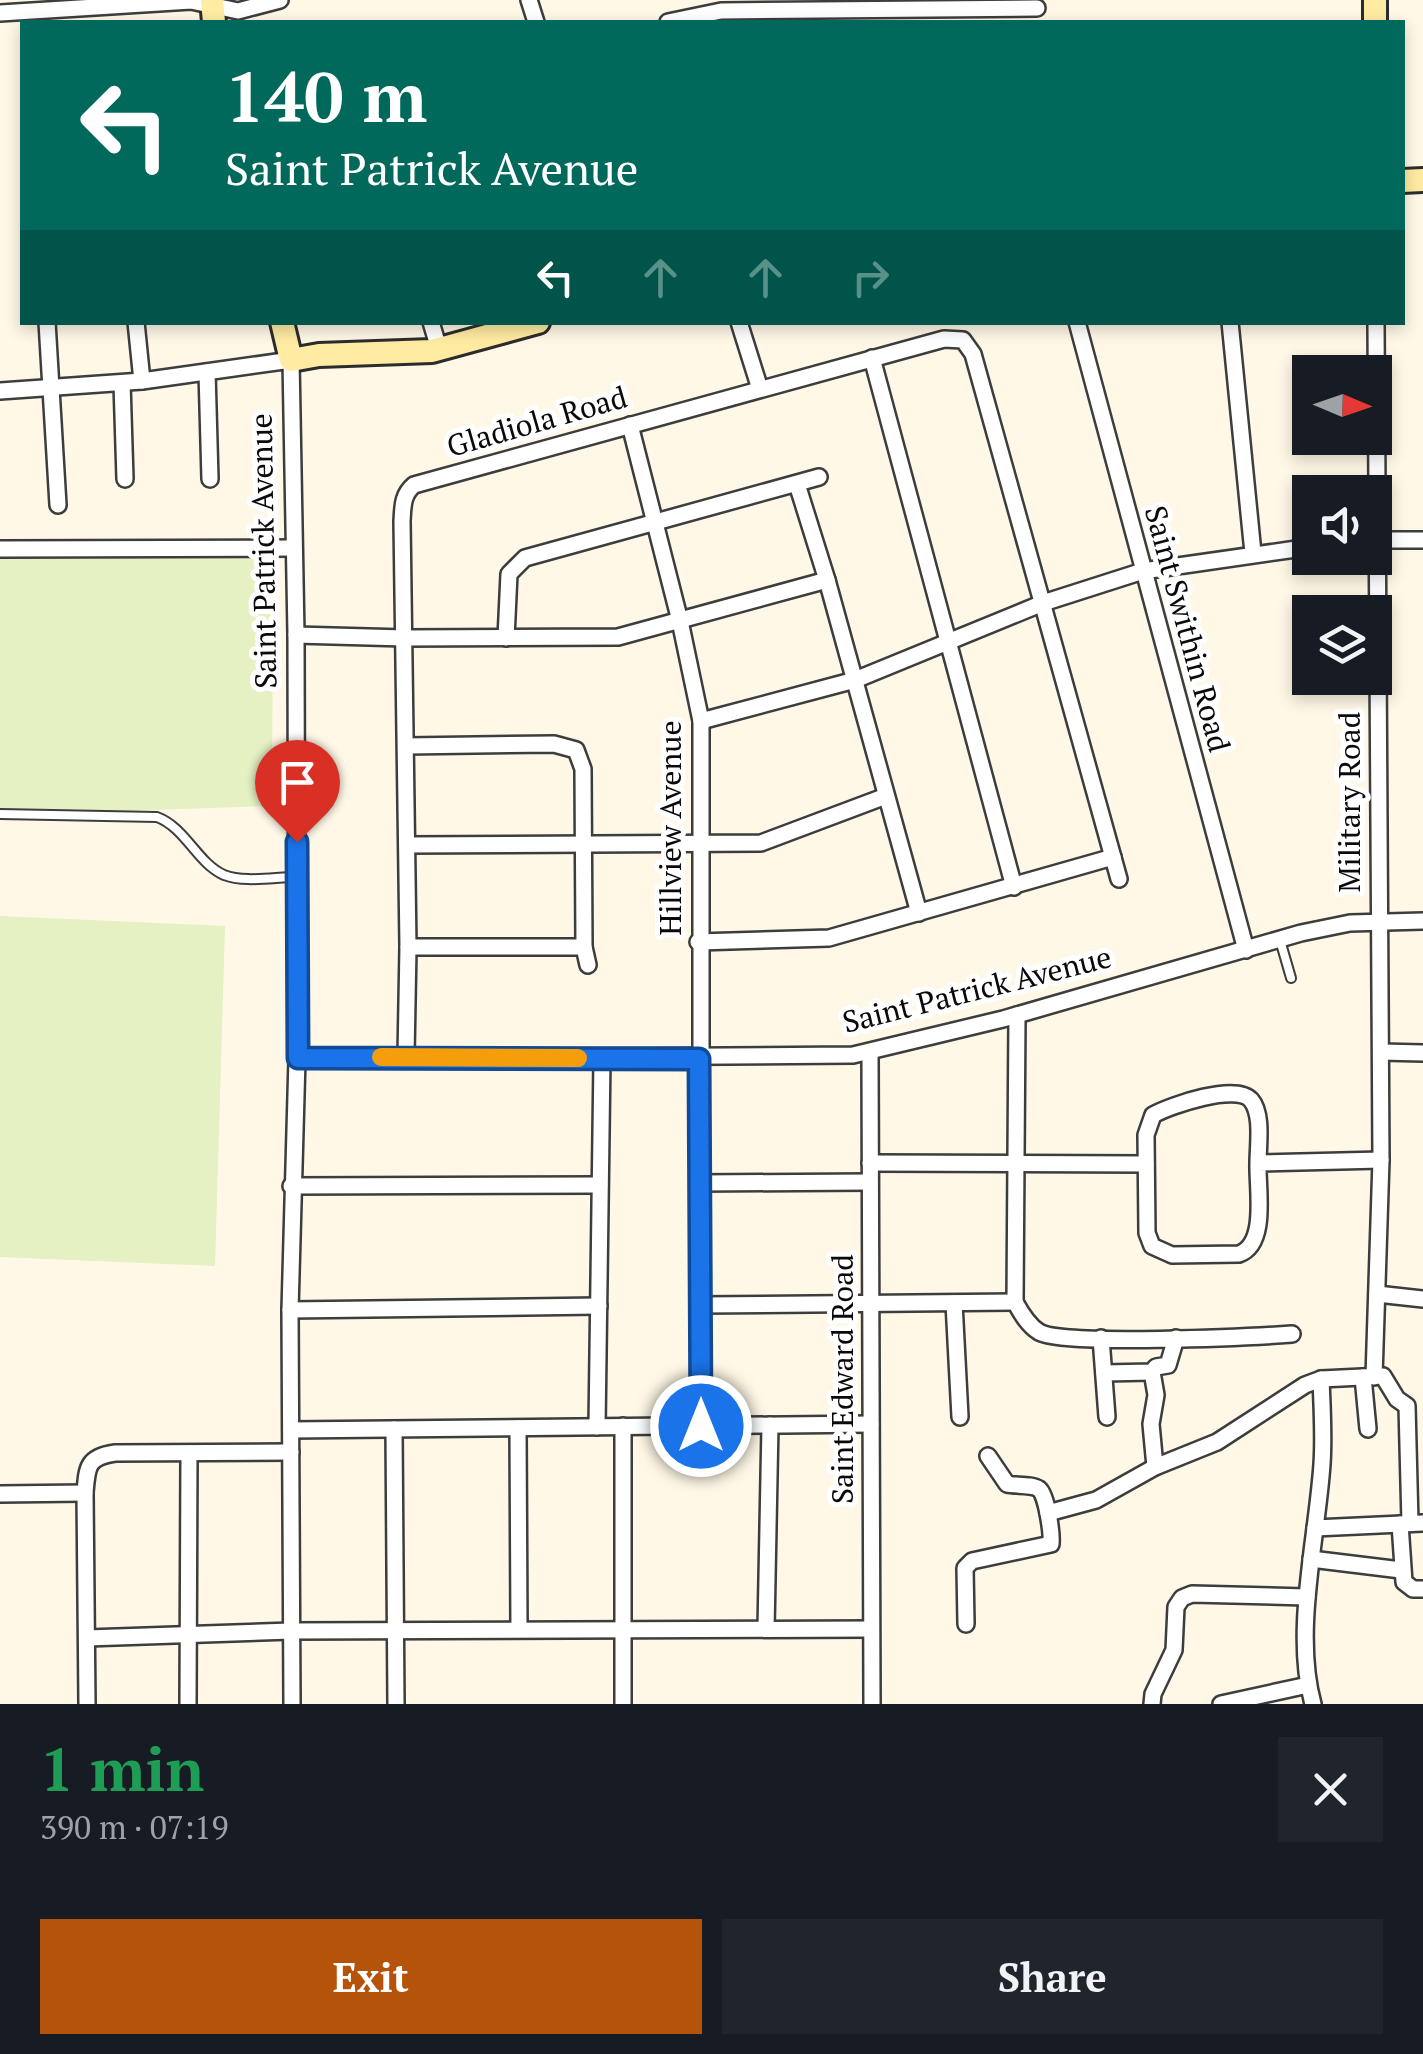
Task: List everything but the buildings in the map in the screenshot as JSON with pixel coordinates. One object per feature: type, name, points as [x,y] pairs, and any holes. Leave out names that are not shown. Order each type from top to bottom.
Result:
[{"type":"street","points":[[0,13],[31,17],[155,1],[191,1],[212,10],[238,11],[280,0]]},
{"type":"street","points":[[690,20],[1037,10]]},
{"type":"street","points":[[46,325],[58,505]]},
{"type":"street","points":[[136,325],[142,382]]},
{"type":"street","name":"Saint Patrick Avenue","points":[[283,325],[291,360],[298,1058],[699,1059],[870,1053],[1350,922],[1423,921]]},
{"type":"street","points":[[432,325],[438,349]]},
{"type":"street","points":[[0,391],[142,382],[319,355],[417,353],[527,325]]},
{"type":"street","points":[[740,325],[760,389]]},
{"type":"street","name":"Saint Swithin Road","points":[[1078,325],[1246,950]]},
{"type":"street","points":[[1230,325],[1254,553]]},
{"type":"street","name":"Military Road","points":[[1376,325],[1376,475]]},
{"type":"street","name":"Gladiola Road","points":[[406,1056],[402,522],[404,498],[414,485],[944,338],[963,340],[970,346],[1044,602]]},
{"type":"street","points":[[872,358],[1014,887]]},
{"type":"street","points":[[208,372],[210,479]]},
{"type":"street","points":[[122,383],[125,479]]},
{"type":"street","name":"Hillview Avenue","points":[[630,425],[680,621],[701,722],[701,1426]]},
{"type":"street","points":[[506,638],[507,584],[517,563],[819,477]]},
{"type":"street","points":[[796,484],[827,580],[920,913]]},
{"type":"street","points":[[1392,540],[1423,540]]},
{"type":"street","points":[[0,549],[293,548]]},
{"type":"street","points":[[701,722],[855,680],[1044,602],[1142,571],[1292,549]]},
{"type":"street","name":"Military Road","points":[[1368,1430],[1382,1160],[1376,575]]},
{"type":"street","points":[[296,635],[618,637],[827,580]]},
{"type":"street","points":[[1044,602],[1120,879]]},
{"type":"street","points":[[406,746],[554,744],[576,750],[584,769],[584,946],[588,965]]},
{"type":"street","points":[[407,845],[746,844],[773,841],[886,796]]},
{"type":"street","points":[[698,942],[829,938],[1113,857]]},
{"type":"street","points":[[408,947],[584,946]]},
{"type":"street","points":[[1017,1015],[1015,1302],[1028,1323],[1048,1336],[1176,1338],[1292,1334]]},
{"type":"street","points":[[1381,1052],[1423,1053]]},
{"type":"street","name":"Saint Edward Road","points":[[870,1053],[872,1704]]},
{"type":"street","points":[[292,1704],[291,1186],[298,1058]]},
{"type":"street","points":[[597,1427],[602,1058]]},
{"type":"street","points":[[1233,1092],[1249,1098],[1254,1104],[1258,1163],[1254,1242],[1244,1253],[1172,1254],[1152,1246],[1147,1232],[1146,1164],[1147,1126],[1153,1114],[1233,1092]]},
{"type":"street","points":[[1258,1163],[1382,1160]]},
{"type":"street","points":[[870,1164],[1146,1164]]},
{"type":"street","points":[[700,1183],[870,1182]]},
{"type":"street","points":[[291,1186],[600,1185]]},
{"type":"street","points":[[1377,1294],[1423,1298]]},
{"type":"street","points":[[700,1305],[1015,1302]]},
{"type":"street","points":[[954,1303],[960,1417]]},
{"type":"street","points":[[290,1310],[599,1306]]},
{"type":"street","points":[[1102,1338],[1107,1417]]},
{"type":"street","points":[[1104,1374],[1152,1372],[1171,1362],[1176,1338]]},
{"type":"street","points":[[1152,1372],[1156,1396],[1151,1424],[1155,1467]]},
{"type":"street","points":[[1048,1513],[1096,1500],[1155,1467],[1227,1437],[1321,1379],[1386,1378],[1416,1423],[1411,1523],[1402,1570],[1404,1582],[1423,1590]]},
{"type":"street","points":[[1313,1704],[1308,1685],[1307,1597],[1322,1463],[1321,1379]]},
{"type":"street","points":[[291,1430],[871,1424]]},
{"type":"street","points":[[766,1630],[770,1425]]},
{"type":"street","points":[[622,1704],[623,1426]]},
{"type":"street","points":[[518,1428],[520,1630]]},
{"type":"street","points":[[394,1429],[396,1704]]},
{"type":"street","points":[[87,1704],[85,1493],[86,1474],[98,1456],[291,1452]]},
{"type":"street","points":[[188,1704],[189,1453]]},
{"type":"street","points":[[966,1624],[965,1568],[972,1561],[1051,1544],[1048,1513],[1039,1489],[1007,1484],[988,1456]]},
{"type":"street","points":[[0,1494],[85,1493]]},
{"type":"street","points":[[1314,1528],[1411,1523]]},
{"type":"street","points":[[1311,1559],[1402,1570]]},
{"type":"street","points":[[1152,1704],[1174,1650],[1176,1607],[1182,1598],[1192,1594],[1307,1597]]},
{"type":"street","points":[[87,1638],[291,1631],[871,1629]]},
{"type":"street","points":[[1221,1704],[1308,1685]]},
{"type":"lane","points":[[0,814],[157,817],[179,830],[223,874],[240,878],[297,877]]},
{"type":"lane","points":[[1280,940],[1291,978]]},
{"type":"green space","points":[[273,552],[272,806],[0,815],[0,556]]},
{"type":"green space","points":[[0,916],[225,926],[215,1266],[0,1257]]},
{"type":"slow traffic","points":[[381,1057],[578,1058]]},
{"type":"route","points":[[297,842],[298,1058],[699,1059],[701,1426]]}]
